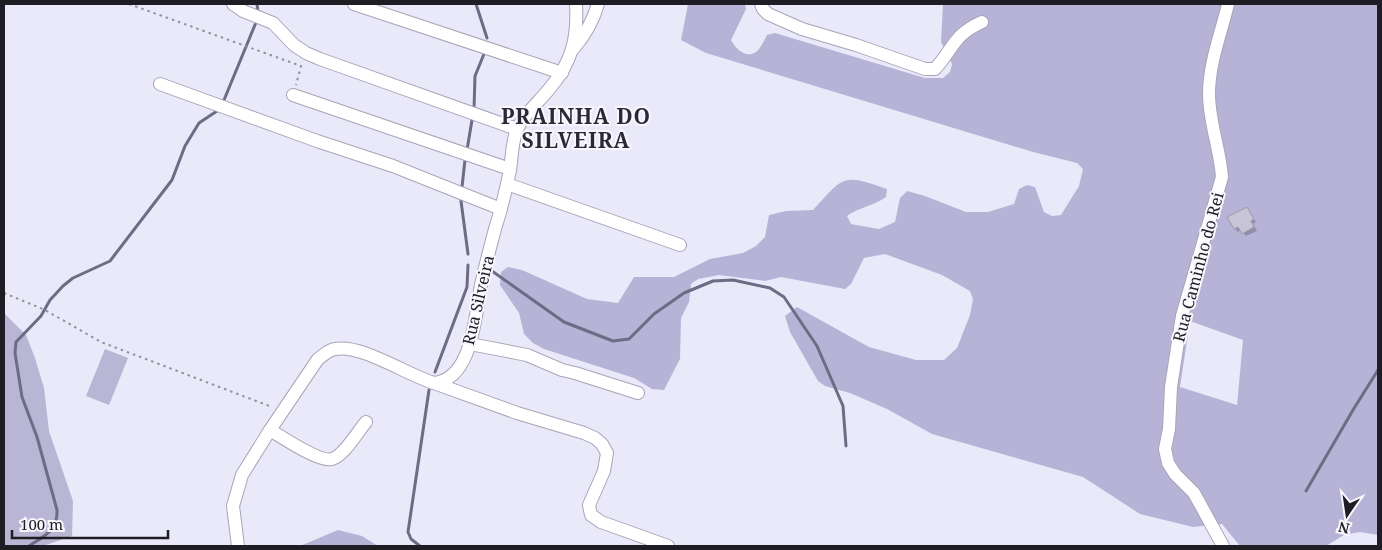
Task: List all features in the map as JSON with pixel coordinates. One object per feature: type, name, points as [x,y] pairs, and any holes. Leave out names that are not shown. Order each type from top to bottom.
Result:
[{"type":"street","points":[[233,4],[243,11],[274,23],[294,45],[306,53],[517,129]]},
{"type":"street","points":[[354,4],[562,74]]},
{"type":"street","name":"Rua Silveira","points":[[434,384],[442,382],[456,372],[470,344],[476,322],[484,269],[507,184],[517,129],[532,106],[550,89],[562,74],[574,48],[577,17],[576,4]]},
{"type":"street","points":[[574,48],[594,19],[598,4]]},
{"type":"street","points":[[761,4],[768,14],[802,29],[926,69],[935,69],[960,35],[982,22]]},
{"type":"street","name":"Rua Caminho do Rei","points":[[1222,546],[1194,494],[1175,474],[1168,462],[1165,449],[1182,316],[1222,178],[1209,94],[1213,56],[1224,25],[1228,4]]},
{"type":"street","points":[[160,84],[317,141],[393,166],[501,209]]},
{"type":"street","points":[[293,95],[510,169]]},
{"type":"street","points":[[507,184],[680,244]]},
{"type":"street","points":[[470,344],[527,355],[562,370],[638,393]]},
{"type":"street","points":[[238,546],[233,506],[236,491],[251,459],[318,359],[329,350],[337,348],[364,353],[434,384],[480,401],[570,428],[595,438],[602,444],[607,453],[604,471],[589,505],[591,515],[600,522],[668,546]]},
{"type":"street","points":[[270,430],[322,460],[333,460],[342,453],[366,422]]},
{"type":"path","points":[[129,4],[301,66],[293,95]]},
{"type":"path","points":[[4,293],[45,310],[101,342],[283,411]]},
{"type":"shaded area","points":[[688,4],[745,4],[746,9],[731,40],[743,53],[751,54],[755,52],[767,35],[775,33],[925,78],[943,78],[950,72],[952,64],[941,42],[943,4],[1378,4],[1378,535],[1360,532],[1344,535],[1326,546],[1240,546],[1222,524],[1193,527],[1140,514],[1083,477],[932,434],[887,409],[850,393],[825,386],[818,381],[790,332],[785,316],[797,307],[869,347],[916,360],[944,360],[957,348],[970,315],[973,299],[970,291],[942,275],[885,254],[864,258],[851,284],[845,289],[781,277],[765,281],[719,275],[698,279],[691,284],[689,302],[681,318],[680,359],[664,390],[652,389],[634,378],[544,349],[533,343],[524,334],[519,313],[500,285],[501,272],[508,267],[522,270],[587,299],[618,303],[634,277],[674,277],[710,259],[743,253],[756,246],[765,237],[769,215],[786,211],[813,210],[831,190],[845,181],[861,181],[887,189],[886,197],[847,216],[851,224],[879,229],[895,222],[900,198],[907,191],[966,212],[988,212],[1014,204],[1019,189],[1027,185],[1035,187],[1044,212],[1052,216],[1061,215],[1079,186],[1083,169],[1077,163],[1033,152],[706,53],[681,40]],"holes":[[[1190,321],[1243,340],[1237,405],[1180,387]]]},
{"type":"shaded area","points":[[4,313],[26,335],[35,358],[44,388],[49,431],[73,501],[72,536],[43,546],[4,546]]},
{"type":"shaded area","points":[[105,349],[128,358],[109,405],[86,396]]},
{"type":"shaded area","points":[[338,530],[362,536],[378,546],[300,546]]},
{"type":"building","points":[[1247,207],[1254,219],[1251,221],[1254,227],[1242,234],[1238,227],[1234,229],[1227,217]]},
{"type":"waterway","points":[[257,4],[258,12]]},
{"type":"waterway","points":[[476,4],[487,38]]},
{"type":"waterway","points":[[224,100],[257,20]]},
{"type":"waterway","points":[[474,109],[475,76],[484,54]]},
{"type":"waterway","points":[[29,546],[45,536],[53,528],[57,517],[57,510],[37,437],[22,397],[15,353],[16,342],[41,316],[50,300],[63,286],[73,278],[110,261],[172,180],[185,146],[199,123],[217,111]]},
{"type":"waterway","points":[[467,150],[472,120]]},
{"type":"waterway","points":[[462,187],[465,160]]},
{"type":"waterway","points":[[461,201],[468,254]]},
{"type":"waterway","points":[[435,372],[467,287],[468,265]]},
{"type":"waterway","points":[[492,271],[564,322],[613,341],[629,339],[654,314],[684,293],[713,281],[733,280],[770,288],[784,297],[817,346],[843,406],[846,446]]},
{"type":"waterway","points":[[1306,491],[1378,370]]},
{"type":"waterway","points":[[420,546],[411,539],[408,532],[429,390]]},
{"type":"district","name":"PRAINHA DO SILVEIRA","points":[[576,129]]}]
